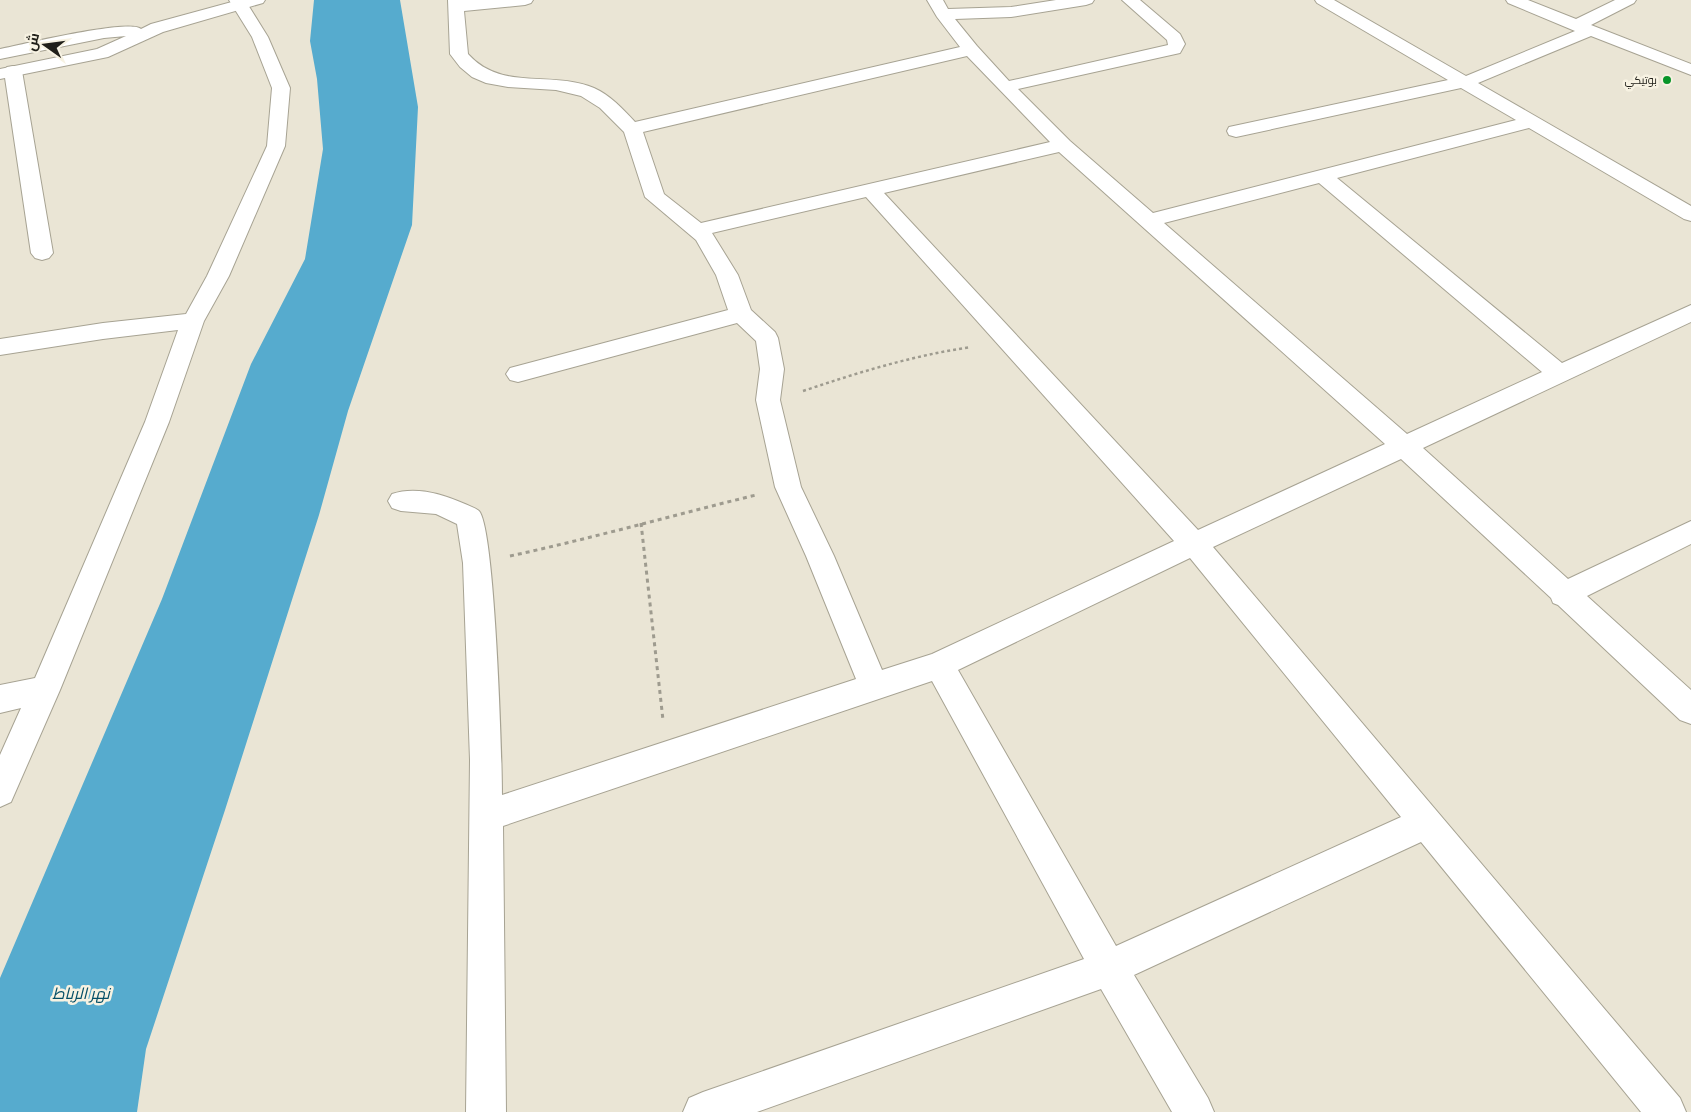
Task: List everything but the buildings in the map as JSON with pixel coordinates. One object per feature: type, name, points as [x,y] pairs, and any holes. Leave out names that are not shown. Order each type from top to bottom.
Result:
[{"type":"street","points":[[525,0],[456,4],[459,54],[473,70],[486,78],[561,86],[585,91],[601,100],[616,112],[633,131],[655,197],[704,236],[726,275],[741,314],[767,338],[772,369],[768,400],[788,487],[820,556],[874,687]]},
{"type":"street","points":[[939,7],[1011,12],[1086,0]]},
{"type":"street","points":[[1005,88],[1174,49],[1177,44],[1174,38],[1130,0]]},
{"type":"street","points":[[1323,0],[1691,215]]},
{"type":"street","points":[[1514,0],[1691,70]]},
{"type":"street","points":[[0,791],[45,690],[157,422],[193,321],[218,276],[276,146],[281,88],[244,2],[157,28],[102,53],[6,73],[42,253]]},
{"type":"street","points":[[1236,131],[1466,82],[1582,28],[1617,2]]},
{"type":"street","points":[[939,7],[971,50],[1005,88],[1063,145],[1404,446],[1563,594],[1689,706]]},
{"type":"street","points":[[0,54],[104,33],[157,28]]},
{"type":"street","points":[[633,131],[645,124],[971,50]]},
{"type":"street","points":[[1148,221],[1532,122]]},
{"type":"street","points":[[698,230],[1063,145]]},
{"type":"street","points":[[1322,176],[1559,374]]},
{"type":"street","points":[[870,190],[1194,544],[1666,1112]]},
{"type":"street","points":[[486,816],[939,665],[1691,313]]},
{"type":"street","points":[[518,374],[741,314]]},
{"type":"street","points":[[0,347],[94,332],[193,321]]},
{"type":"street","points":[[401,501],[440,504],[469,518],[477,564],[486,760],[486,1112]]},
{"type":"street","points":[[1563,594],[1691,532]]},
{"type":"street","points":[[939,665],[1109,968],[1194,1112]]},
{"type":"street","points":[[0,699],[45,690]]},
{"type":"street","points":[[703,1112],[1109,968],[1425,823]]},
{"type":"path","points":[[768,400],[921,355],[1009,341]]},
{"type":"path","points":[[477,564],[580,541],[641,523],[788,487]]},
{"type":"path","points":[[641,523],[667,755]]},
{"type":"water","name":"نهر الرباط","points":[[314,0],[400,0],[418,107],[412,225],[348,411],[319,515],[146,1049],[137,1112],[0,1112],[0,978],[162,599],[251,364],[305,259],[323,149],[317,79],[310,41]]},
{"type":"place","name":"بوتيكي","points":[[1667,80]]}]
